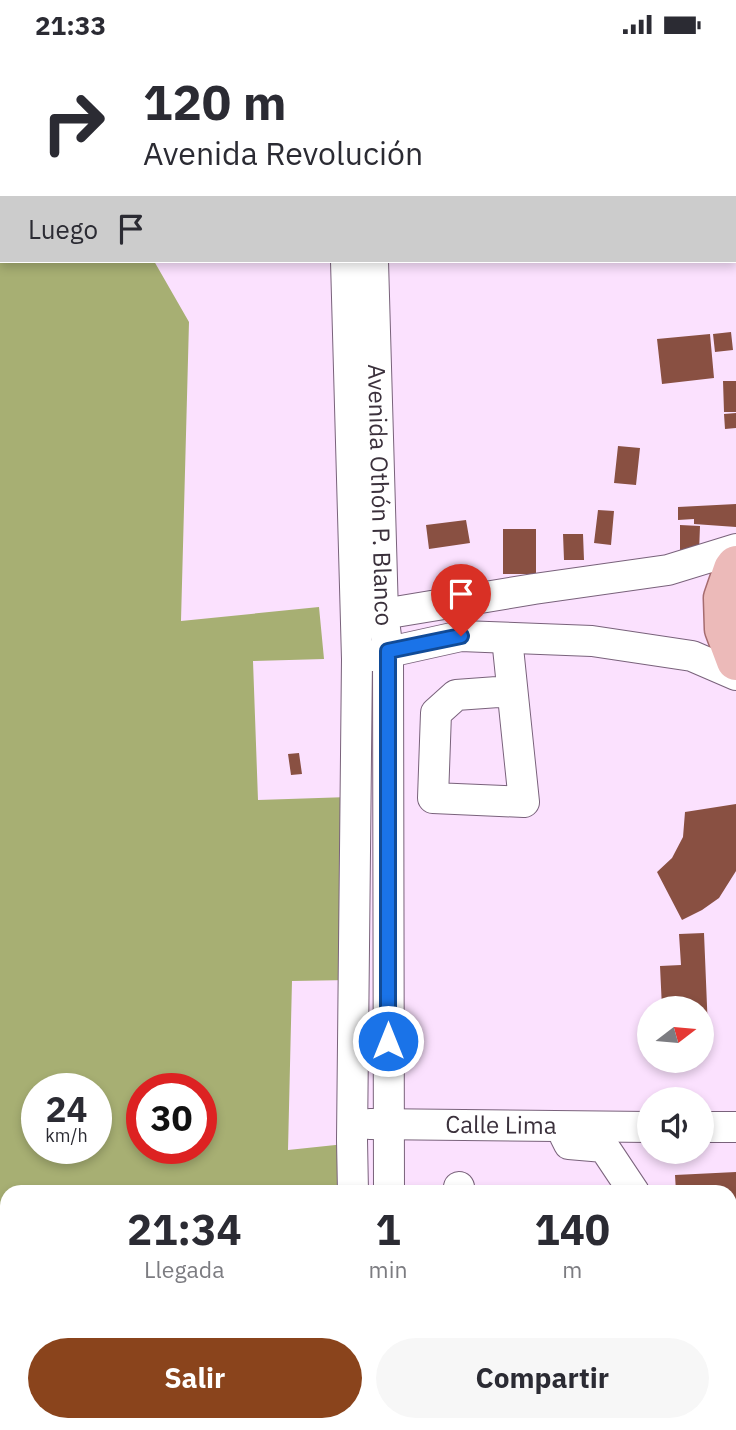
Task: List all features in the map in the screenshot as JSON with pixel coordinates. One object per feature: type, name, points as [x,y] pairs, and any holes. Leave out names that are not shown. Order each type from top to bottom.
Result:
[{"type":"main road","points":[[736,565],[723,598],[724,629],[736,661]]},
{"type":"street","name":"Avenida Othón P. Blanco","points":[[346,263],[370,616],[388,651],[389,1185]]},
{"type":"street","name":"Avenida Othón P. Blanco","points":[[353,1185],[357,659],[370,616],[373,263]]},
{"type":"street","points":[[370,616],[668,570],[736,549]]},
{"type":"street","points":[[357,659],[461,636],[592,641],[692,656],[736,675]]},
{"type":"street","points":[[507,638],[512,691]]},
{"type":"street","name":"Calle Lima","points":[[352,1124],[637,1127]]},
{"type":"street","points":[[560,1126],[569,1144],[604,1147],[620,1185]]},
{"type":"street","points":[[714,1127],[736,1127]]},
{"type":"green space","points":[[0,263],[155,263],[189,322],[181,621],[319,607],[324,659],[253,661],[258,800],[349,797],[350,980],[292,981],[288,1150],[345,1144],[345,1185],[0,1185]]},
{"type":"building","points":[[731,332],[733,350],[715,352],[713,334]]},
{"type":"building","points":[[710,334],[714,378],[662,384],[657,339]]},
{"type":"building","points":[[723,381],[736,381],[736,412],[724,412]]},
{"type":"building","points":[[736,413],[736,428],[725,429],[724,414]]},
{"type":"building","points":[[618,446],[640,448],[636,485],[614,483]]},
{"type":"building","points":[[736,504],[736,527],[694,524],[694,519],[678,520],[678,507]]},
{"type":"building","points":[[598,510],[614,511],[611,545],[594,543]]},
{"type":"building","points":[[466,520],[470,543],[429,549],[426,525]]},
{"type":"building","points":[[680,525],[700,526],[699,552],[680,552]]},
{"type":"building","points":[[503,529],[536,529],[536,574],[503,574]]},
{"type":"building","points":[[563,534],[583,534],[584,560],[564,560]]},
{"type":"building","points":[[299,753],[302,774],[291,775],[288,754]]},
{"type":"building","points":[[736,804],[736,871],[719,898],[682,920],[657,872],[672,858],[683,837],[685,812]]},
{"type":"building","points":[[704,933],[707,996],[661,996],[660,966],[681,965],[679,934]]},
{"type":"building","points":[[736,1172],[736,1185],[676,1185],[675,1175]]},
{"type":"route","points":[[388,1041],[388,651],[461,636]]}]
